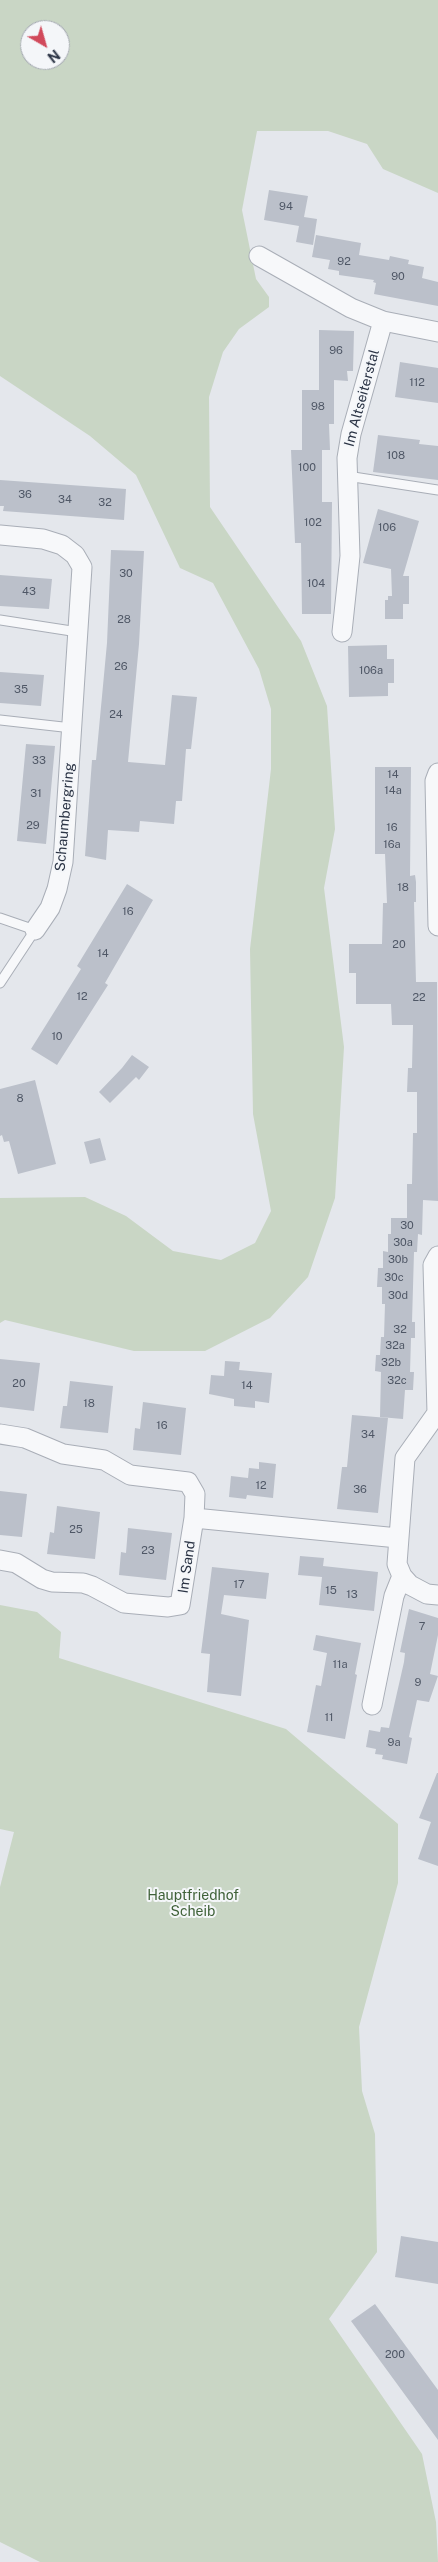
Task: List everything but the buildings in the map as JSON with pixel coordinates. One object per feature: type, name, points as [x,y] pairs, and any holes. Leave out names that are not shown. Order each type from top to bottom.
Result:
[{"type":"street","points":[[259,256],[330,298],[383,321],[438,332]]},
{"type":"street","name":"Im Altseiterstal","points":[[342,632],[350,556],[347,458],[351,434],[383,321]]},
{"type":"street","name":"Schaumbergring","points":[[0,535],[43,539],[62,545],[75,555],[82,567],[63,862],[57,889],[50,908],[35,930]]},
{"type":"street","points":[[438,773],[435,782],[438,926]]},
{"type":"street","points":[[438,1256],[433,1265],[437,1413],[405,1458],[397,1564],[402,1576],[410,1585],[427,1594],[438,1595]]},
{"type":"street","name":"Im Sand","points":[[0,1434],[25,1438],[63,1454],[104,1460],[130,1475],[188,1482],[195,1494],[194,1518],[180,1605],[168,1608],[124,1603],[92,1586],[83,1583],[52,1582],[42,1579],[16,1563],[0,1560]]},
{"type":"street","points":[[194,1518],[398,1538]]},
{"type":"street","points":[[372,1705],[394,1596],[402,1576]]},
{"type":"lane","points":[[348,476],[438,490]]},
{"type":"lane","points":[[0,620],[78,632]]},
{"type":"lane","points":[[0,720],[72,728]]},
{"type":"lane","points":[[0,918],[35,930]]},
{"type":"lane","name":"Schaumbergring","points":[[0,983],[35,930]]},
{"type":"green space","points":[[0,0],[438,0],[438,193],[383,169],[367,144],[328,131],[257,131],[242,210],[256,279],[269,297],[269,307],[239,329],[223,352],[209,397],[210,507],[301,641],[327,706],[335,829],[324,888],[344,1047],[335,1198],[308,1277],[270,1318],[205,1351],[134,1351],[5,1320],[0,1323],[0,1198],[85,1197],[126,1216],[173,1251],[221,1260],[255,1243],[271,1211],[253,1114],[250,949],[271,769],[271,709],[259,669],[213,583],[180,568],[136,475],[90,436],[0,376]]},
{"type":"green space","name":"Hauptfriedhof Scheib","points":[[0,1605],[37,1612],[61,1632],[59,1658],[286,1729],[398,1824],[398,1883],[359,2027],[362,2091],[375,2134],[377,2252],[329,2319],[422,2454],[436,2522],[438,2562],[40,2562],[0,2542],[0,1887],[14,1832],[0,1829]]}]
